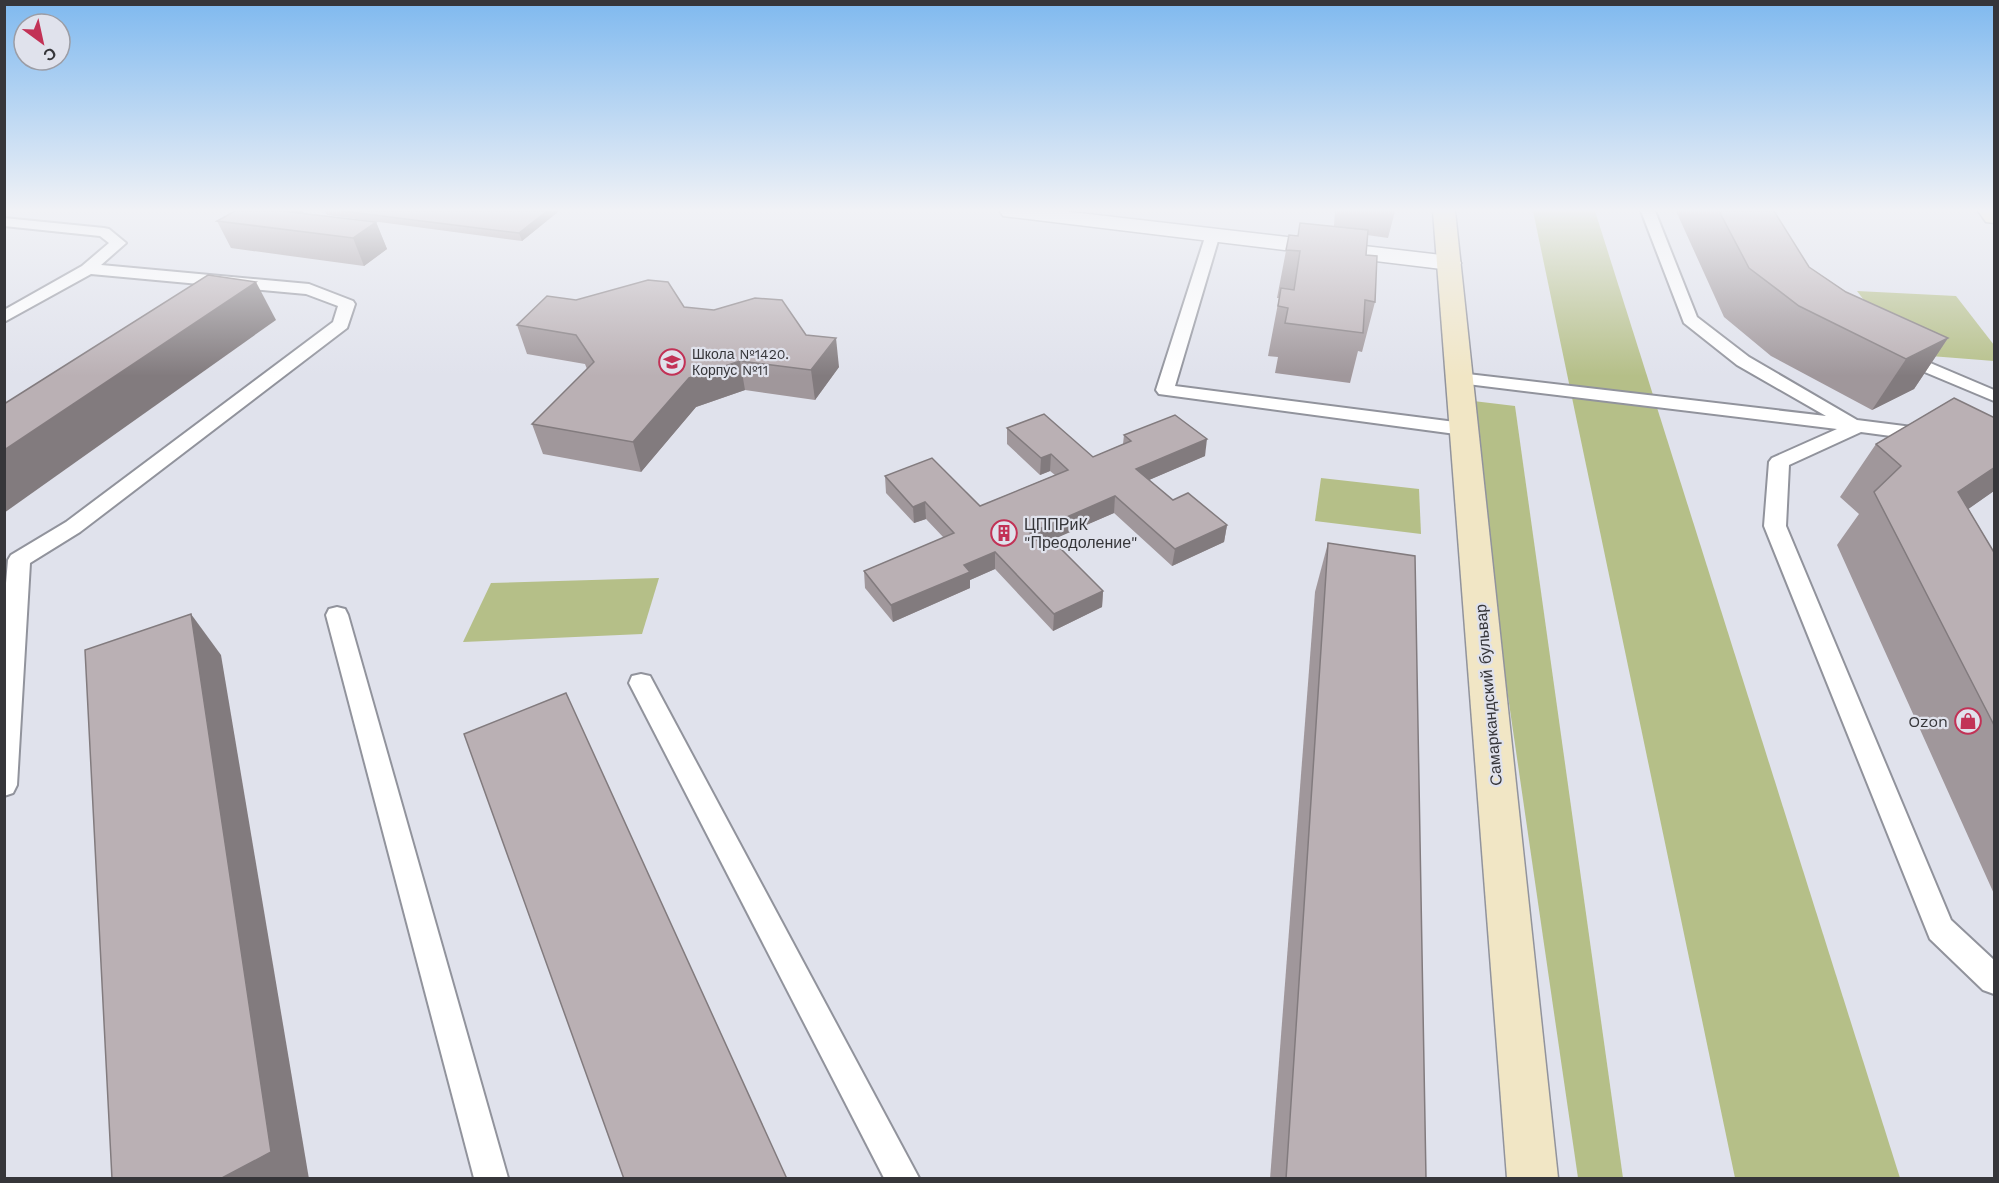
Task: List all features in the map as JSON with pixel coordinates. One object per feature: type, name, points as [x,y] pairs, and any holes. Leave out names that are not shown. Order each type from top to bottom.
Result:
[{"type":"street","name":"Самаркандский бульвар","points":[[1450,266],[1533,1179]]},
{"type":"lane","points":[[4,317],[91,266]]},
{"type":"lane","points":[[1203,266],[1165,390],[1464,429]]},
{"type":"lane","points":[[1669,266],[1690,319],[1743,361],[1857,427]]},
{"type":"lane","points":[[4,785],[19,560],[73,526],[341,324],[346,304],[309,289],[88,269]]},
{"type":"lane","points":[[1888,350],[1995,396]]},
{"type":"lane","points":[[1459,378],[1606,394],[1948,438]]},
{"type":"lane","points":[[1857,427],[1779,462],[1775,526],[1940,929],[1995,980]]},
{"type":"lane","points":[[337,615],[491,1179]]},
{"type":"lane","points":[[642,683],[902,1179]]},
{"type":"green space","points":[[1545,266],[1612,266],[1900,1178],[1735,1178]]},
{"type":"green space","points":[[1857,291],[1956,296],[1994,345],[1994,361],[1905,354]]},
{"type":"green space","points":[[1465,400],[1515,406],[1623,1178],[1578,1178]]},
{"type":"green space","points":[[1321,478],[1419,489],[1421,534],[1315,521]]},
{"type":"green space","points":[[659,578],[642,634],[463,642],[491,583]]},
{"type":"building","points":[[1298,266],[1377,266],[1375,302],[1365,300],[1363,333],[1285,323],[1288,308],[1278,306],[1281,288],[1294,290]]},
{"type":"building","points":[[1748,266],[1809,266],[1846,292],[1948,338],[1906,359],[1799,306]]},
{"type":"building","points":[[208,275],[256,282],[4,450],[4,404]]},
{"type":"building","points":[[648,280],[668,282],[684,307],[714,310],[755,298],[782,300],[806,335],[836,338],[811,370],[740,361],[689,378],[633,442],[532,424],[594,362],[576,335],[517,325],[547,296],[576,300]]},
{"type":"building","points":[[1954,398],[1995,418],[1995,467],[1958,492],[1995,554],[1995,727],[1874,492],[1901,466],[1876,444]]},
{"type":"building","name":"ЦППРиК \"Преодоление\"","points":[[1044,414],[1093,457],[1131,441],[1124,435],[1175,415],[1207,439],[1136,469],[1173,500],[1188,493],[1227,525],[1175,549],[1115,496],[1030,533],[1046,549],[1056,544],[1103,591],[1054,614],[995,552],[964,565],[970,572],[891,605],[864,571],[954,533],[925,502],[913,507],[885,476],[932,458],[980,506],[1068,470],[1051,454],[1041,458],[1007,428]]},
{"type":"building","points":[[1328,543],[1415,556],[1426,1179],[1286,1179]]},
{"type":"building","points":[[191,614],[271,1152],[220,1179],[112,1179],[85,650]]},
{"type":"building","points":[[566,693],[787,1179],[624,1179],[464,734]]},
{"type":"place","name":"Школа №1420. Корпус №11","points":[[672,362]]},
{"type":"place","name":"ЦППРиК \"Преодоление\"","points":[[1004,533]]},
{"type":"place","name":"Ozon","points":[[1968,721]]}]
